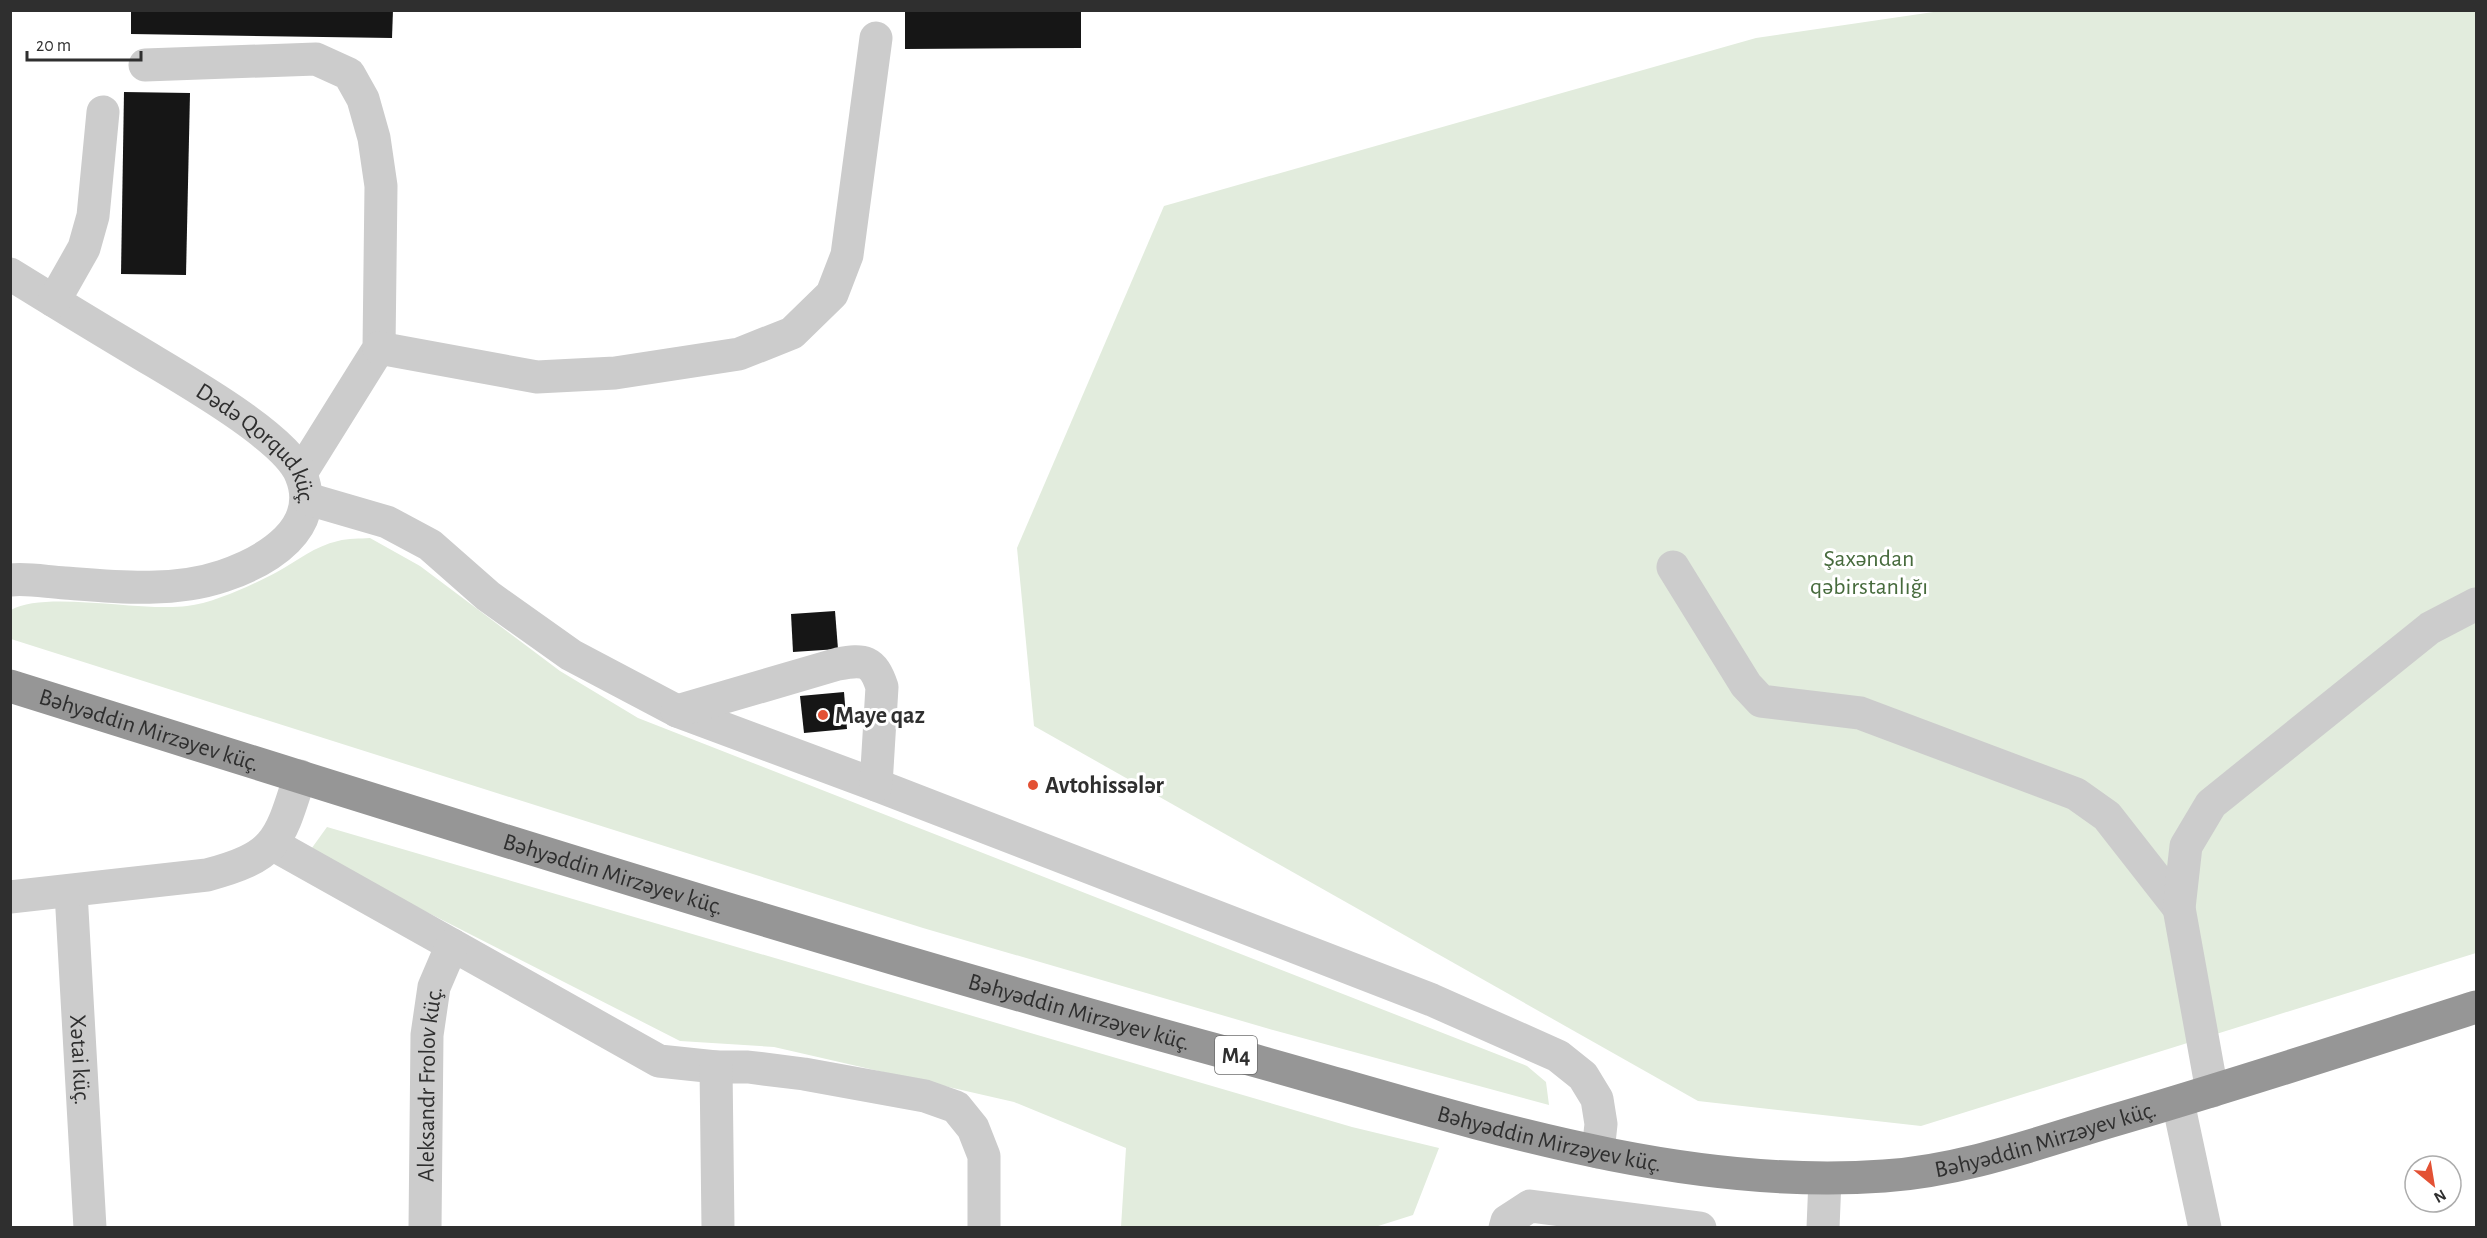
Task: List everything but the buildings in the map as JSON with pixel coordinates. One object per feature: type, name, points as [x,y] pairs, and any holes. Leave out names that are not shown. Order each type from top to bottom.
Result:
[{"type":"highway","name":"Bəhyəddin Mirzəyev küç.","points":[[10,686],[923,966],[1197,1045],[1598,1152],[1754,1175],[1825,1179],[1890,1176],[1951,1166],[2008,1152],[2178,1102],[2476,1007]]},
{"type":"street","points":[[379,348],[537,377],[615,374],[739,354],[792,333],[832,294],[847,255],[876,38]]},
{"type":"street","points":[[145,65],[316,59],[349,74],[363,99],[374,138],[381,186],[379,348],[304,486],[387,522],[430,545],[488,596],[571,655],[677,711],[876,785],[1432,1000],[1558,1056],[1583,1076],[1597,1100],[1601,1124],[1598,1152]]},
{"type":"street","points":[[54,301],[84,248],[93,216],[103,112]]},
{"type":"street","name":"Dədə Qorqud küç.","points":[[10,274],[217,400],[284,452],[304,486],[303,521],[285,542],[265,557],[223,576],[174,585],[120,587],[10,580]]},
{"type":"street","points":[[1673,567],[1746,685],[1761,701],[1860,712],[2076,794],[2107,816],[2179,909]]},
{"type":"street","points":[[2212,1091],[2179,909],[2186,846],[2211,804],[2430,628],[2476,604]]},
{"type":"street","points":[[677,711],[838,664],[854,661],[867,663],[877,672],[882,687],[876,785]]},
{"type":"street","points":[[10,897],[71,892],[207,875],[236,867],[259,857],[274,845],[285,826],[300,776]]},
{"type":"street","points":[[274,845],[659,1061],[716,1067],[748,1067],[804,1074],[925,1096],[956,1107],[973,1128],[984,1156],[984,1227]]},
{"type":"street","name":"Xətai küç.","points":[[71,892],[90,1227]]},
{"type":"street","name":"Aleksandr Frolov küç.","points":[[424,1227],[427,1035],[434,987],[452,945]]},
{"type":"street","points":[[716,1067],[718,1227]]},
{"type":"street","points":[[2178,1102],[2205,1227]]},
{"type":"street","points":[[1823,1227],[1825,1179]]},
{"type":"street","points":[[1506,1227],[1508,1221],[1530,1206],[1700,1227]]},
{"type":"green space","name":"Şaxəndan qəbirstanlığı","points":[[1947,10],[2476,11],[2476,953],[1921,1126],[1698,1101],[1034,726],[1017,548],[1164,206],[1756,38]]},
{"type":"green space","points":[[370,538],[420,566],[560,671],[638,718],[1527,1066],[1546,1082],[1549,1105],[1273,1030],[923,928],[11,639],[11,610],[26,604],[70,602],[168,607],[198,604],[257,582],[330,543],[346,539]]},
{"type":"green space","points":[[327,827],[1352,1127],[1439,1148],[1413,1215],[1375,1227],[1121,1227],[1126,1148],[1014,1102],[774,1047],[680,1041],[309,852]]},
{"type":"place","name":"Maye qaz","points":[[823,715]]},
{"type":"place","name":"Avtohissələr","points":[[1033,785]]}]
